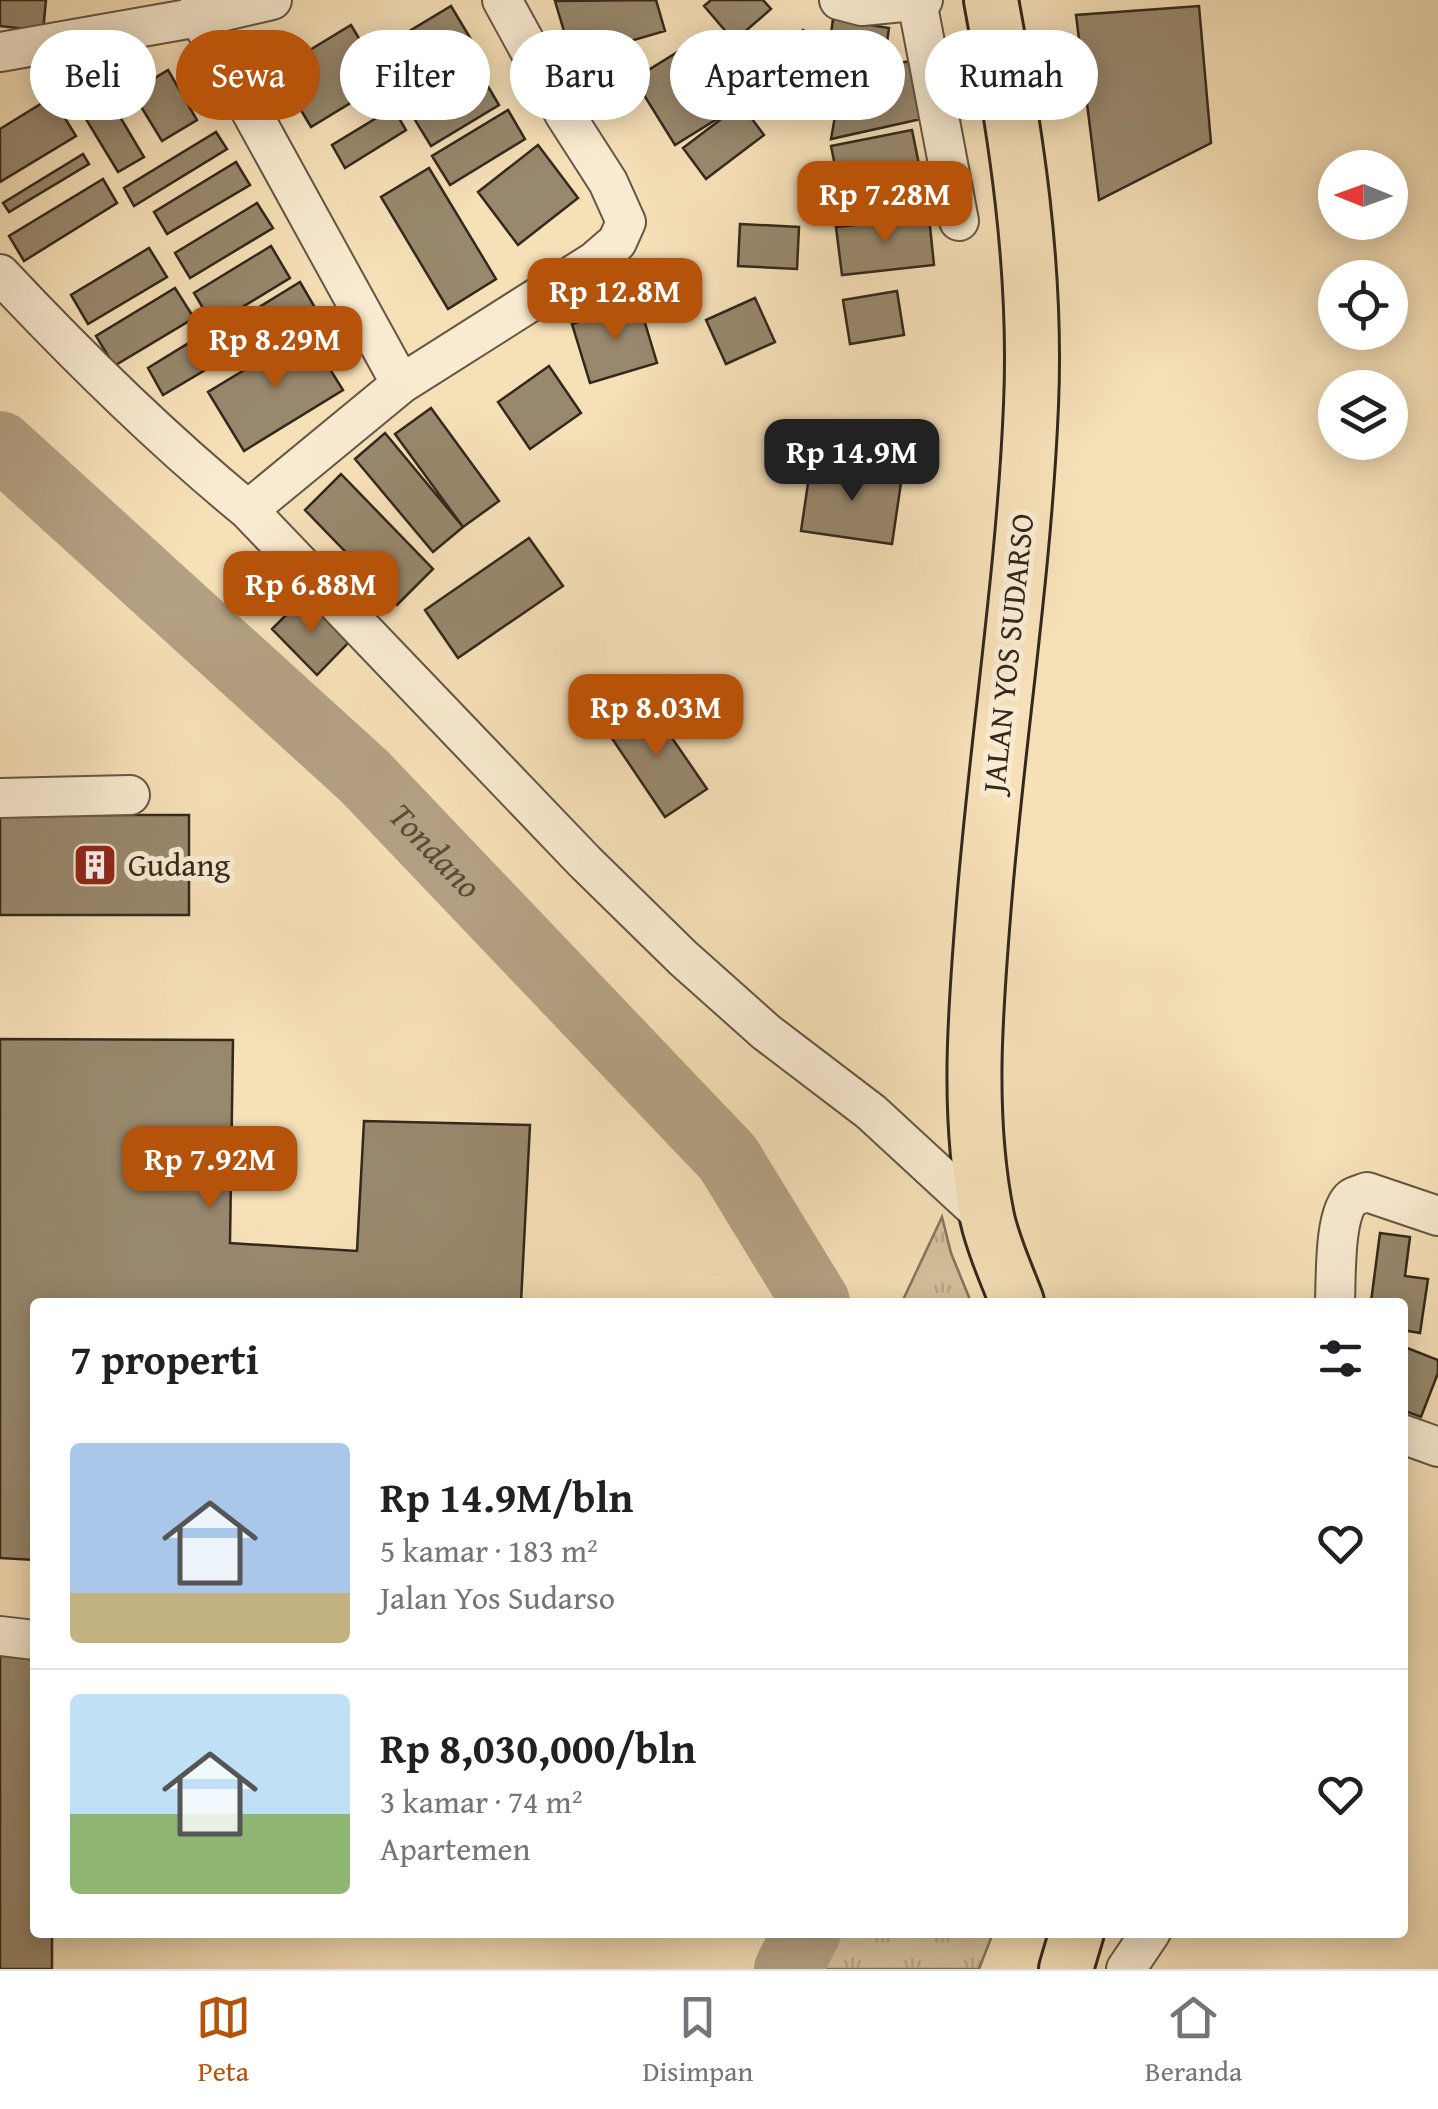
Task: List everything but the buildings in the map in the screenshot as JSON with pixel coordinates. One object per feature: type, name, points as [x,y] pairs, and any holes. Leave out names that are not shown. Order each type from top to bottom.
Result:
[{"type":"highway","name":"JALAN YOS SUDARSO","points":[[992,0],[1019,152],[1030,262],[1031,404],[974,1024],[977,1148],[988,1220],[1016,1298]]},
{"type":"highway","points":[[1066,1969],[1075,1938]]},
{"type":"street","points":[[0,52],[200,8],[272,0]]},
{"type":"street","points":[[248,510],[400,384],[595,261],[617,242],[626,222],[608,182],[565,115],[502,0]]},
{"type":"street","points":[[840,0],[862,6],[920,0],[959,221]]},
{"type":"street","points":[[200,8],[400,384]]},
{"type":"street","points":[[0,274],[104,380],[200,471],[248,510],[584,862],[683,958],[766,1032],[870,1112],[988,1220]]},
{"type":"street","points":[[0,798],[130,795]]},
{"type":"street","points":[[1335,1298],[1339,1231],[1351,1198],[1367,1192],[1438,1216]]},
{"type":"street","points":[[1408,1436],[1438,1447]]},
{"type":"street","points":[[0,1636],[30,1639]]},
{"type":"street","points":[[1126,1969],[1147,1938]]},
{"type":"green space","points":[[942,1217],[969,1298],[904,1298]]},
{"type":"green space","points":[[814,1938],[991,1938],[979,1969],[806,1969]]},
{"type":"waterway","name":"Tondano","points":[[0,445],[365,777],[728,1158],[814,1298]]},
{"type":"waterway","name":"Tondano","points":[[788,1969],[804,1938]]},
{"type":"place","name":"Gudang","points":[[95,865]]}]
